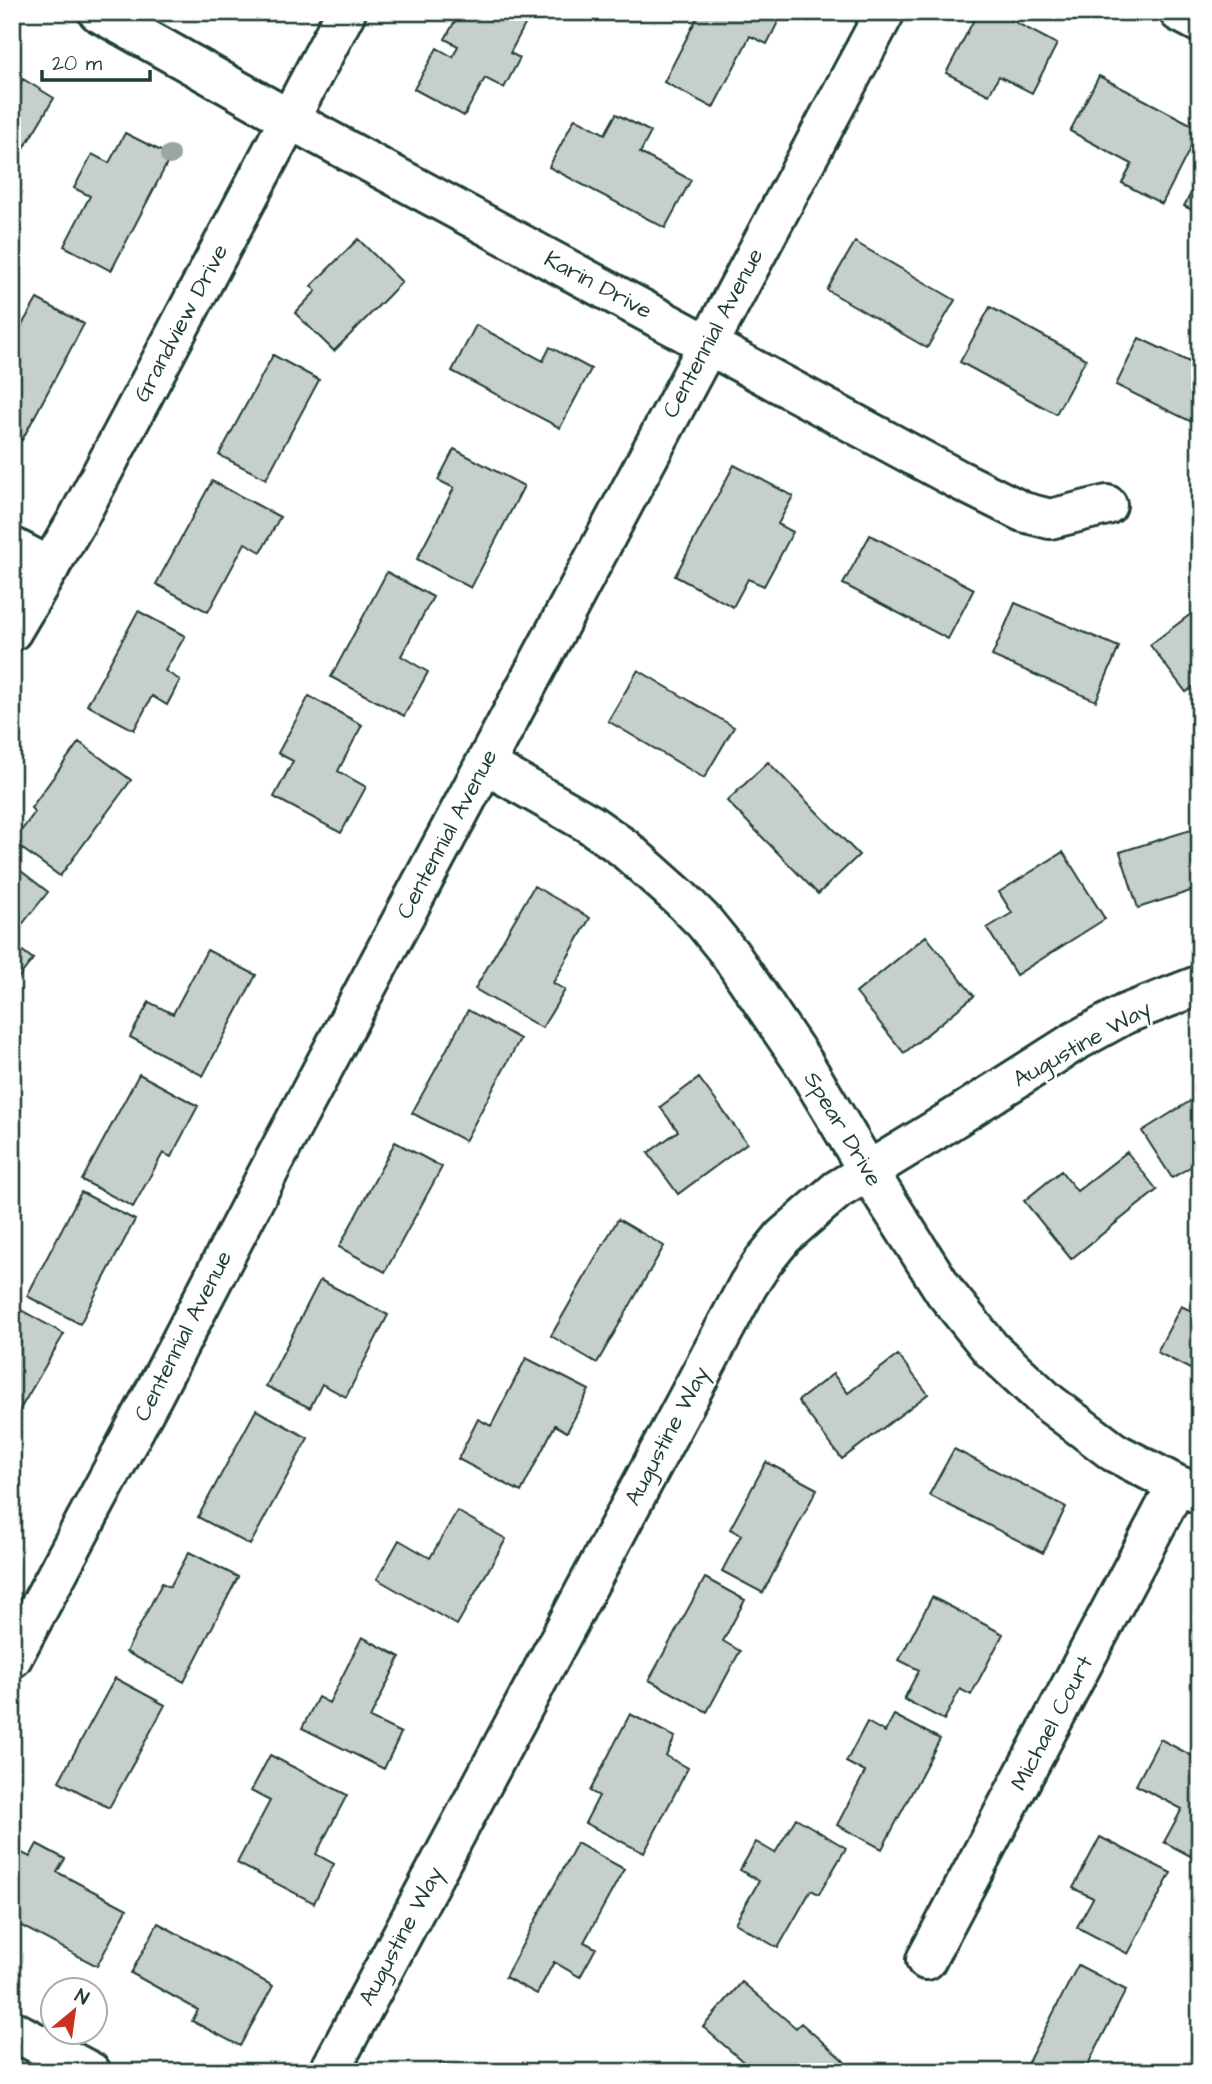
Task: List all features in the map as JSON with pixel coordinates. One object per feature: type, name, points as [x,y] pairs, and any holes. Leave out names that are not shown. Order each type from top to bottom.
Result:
[{"type":"street","name":"Karin Drive","points":[[98,12],[289,119],[1023,512],[1050,519],[1107,505]]},
{"type":"street","name":"Grandview Drive","points":[[12,631],[82,510],[346,12]]},
{"type":"street","name":"Centennial Avenue","points":[[12,1658],[885,12]]},
{"type":"street","points":[[1179,12],[1200,23]]},
{"type":"street","points":[[12,547],[50,567]]},
{"type":"street","name":"Spear Drive","points":[[485,764],[590,824],[624,848],[704,922],[730,954],[803,1062],[944,1292],[991,1349],[1049,1403],[1114,1452],[1189,1490]]},
{"type":"street","name":"Augustine Way","points":[[329,2072],[748,1285],[783,1237],[837,1189],[1074,1042],[1125,1014],[1200,985]]},
{"type":"street","name":"Michael Court","points":[[926,1960],[1189,1490]]},
{"type":"street","points":[[12,2030],[91,2072]]},
{"type":"building","points":[[460,12],[515,12],[528,19],[510,53],[520,58],[504,88],[485,78],[464,116],[414,89],[437,48],[453,57],[458,46],[445,39]]},
{"type":"building","points":[[700,12],[726,12],[736,17],[739,12],[783,12],[767,44],[750,36],[713,108],[664,82]]},
{"type":"building","points":[[978,12],[996,12],[1057,44],[1032,93],[999,76],[989,95],[946,73]]},
{"type":"building","points":[[1099,76],[1200,129],[1162,204],[1122,183],[1132,164],[1070,131]]},
{"type":"building","points":[[23,79],[54,98],[15,163],[12,162],[12,86],[17,89]]},
{"type":"building","points":[[616,114],[651,132],[640,153],[691,180],[665,228],[549,167],[575,118],[605,134]]},
{"type":"building","points":[[125,133],[171,156],[111,271],[64,246],[90,196],[74,188],[92,154],[109,163]]},
{"type":"building","points":[[1200,177],[1200,214],[1184,206]]},
{"type":"building","points":[[358,239],[402,282],[334,351],[295,313],[316,291],[311,286]]},
{"type":"building","points":[[855,242],[955,300],[927,348],[827,290]]},
{"type":"building","points":[[37,299],[84,324],[22,440],[12,434],[12,342]]},
{"type":"building","points":[[990,307],[1086,359],[1056,414],[960,362]]},
{"type":"building","points":[[476,325],[543,361],[550,347],[591,369],[560,428],[452,371]]},
{"type":"building","points":[[1139,338],[1200,367],[1200,426],[1116,385]]},
{"type":"building","points":[[273,355],[319,380],[266,479],[219,455]]},
{"type":"building","points":[[454,449],[524,486],[471,588],[417,559],[454,488],[438,480]]},
{"type":"building","points":[[734,465],[793,496],[778,524],[793,532],[764,586],[748,579],[733,607],[675,576]]},
{"type":"building","points":[[212,481],[280,517],[261,552],[245,543],[208,612],[156,584]]},
{"type":"building","points":[[870,535],[974,589],[948,639],[843,584]]},
{"type":"building","points":[[387,572],[433,597],[401,656],[428,672],[404,716],[331,677]]},
{"type":"building","points":[[1015,603],[1119,647],[1096,701],[992,656]]},
{"type":"building","points":[[1200,607],[1200,682],[1186,692],[1150,645]]},
{"type":"building","points":[[138,611],[185,636],[165,671],[180,680],[167,705],[152,696],[134,730],[87,705]]},
{"type":"building","points":[[638,670],[734,727],[704,778],[608,721]]},
{"type":"building","points":[[309,696],[362,725],[338,771],[366,787],[341,833],[274,797],[293,761],[278,753]]},
{"type":"building","points":[[79,742],[131,780],[60,876],[13,842],[35,812],[31,808]]},
{"type":"building","points":[[768,762],[859,855],[818,894],[727,801]]},
{"type":"building","points":[[1200,827],[1200,888],[1138,908],[1120,852]]},
{"type":"building","points":[[1063,852],[1105,919],[1016,975],[987,928],[1012,913],[999,892]]},
{"type":"building","points":[[12,864],[48,892],[12,937]]},
{"type":"building","points":[[534,886],[590,918],[553,983],[565,990],[542,1028],[475,989]]},
{"type":"building","points":[[926,936],[974,996],[904,1053],[856,993]]},
{"type":"building","points":[[12,943],[33,959],[12,986]]},
{"type":"building","points":[[207,950],[256,975],[203,1076],[130,1037],[149,1002],[173,1014]]},
{"type":"building","points":[[468,1010],[520,1039],[465,1141],[412,1113]]},
{"type":"building","points":[[139,1074],[198,1106],[171,1157],[163,1153],[133,1207],[82,1180]]},
{"type":"building","points":[[699,1078],[747,1143],[678,1194],[648,1153],[678,1131],[660,1107]]},
{"type":"building","points":[[1200,1095],[1200,1161],[1172,1178],[1142,1131]]},
{"type":"building","points":[[395,1142],[442,1167],[385,1272],[339,1247]]},
{"type":"building","points":[[1127,1152],[1157,1190],[1071,1259],[1024,1201],[1061,1171],[1077,1191]]},
{"type":"building","points":[[81,1192],[135,1220],[80,1324],[27,1296]]},
{"type":"building","points":[[618,1219],[664,1246],[597,1363],[551,1336]]},
{"type":"building","points":[[320,1280],[388,1315],[346,1397],[322,1384],[310,1408],[266,1386]]},
{"type":"building","points":[[12,1305],[64,1334],[12,1423]]},
{"type":"building","points":[[1181,1306],[1200,1315],[1200,1374],[1157,1352]]},
{"type":"building","points":[[898,1355],[928,1394],[842,1459],[798,1401],[833,1374],[848,1393]]},
{"type":"building","points":[[526,1358],[589,1390],[567,1432],[555,1425],[521,1492],[458,1459],[478,1419],[491,1426]]},
{"type":"building","points":[[256,1410],[308,1438],[250,1545],[198,1517]]},
{"type":"building","points":[[954,1449],[1066,1507],[1043,1553],[929,1495]]},
{"type":"building","points":[[766,1462],[817,1489],[763,1593],[722,1571],[741,1535],[730,1529]]},
{"type":"building","points":[[457,1511],[506,1539],[457,1625],[377,1579],[399,1540],[430,1558]]},
{"type":"building","points":[[189,1552],[238,1577],[184,1682],[126,1652],[162,1583],[170,1587]]},
{"type":"building","points":[[705,1578],[745,1600],[723,1641],[740,1651],[707,1712],[649,1680]]},
{"type":"building","points":[[932,1597],[1003,1634],[971,1695],[960,1689],[944,1720],[904,1699],[919,1670],[899,1660]]},
{"type":"building","points":[[362,1637],[400,1657],[370,1718],[401,1733],[384,1769],[302,1728],[318,1697],[329,1703]]},
{"type":"building","points":[[115,1678],[165,1705],[109,1808],[59,1781]]},
{"type":"building","points":[[630,1714],[675,1737],[666,1756],[688,1768],[644,1853],[585,1823],[599,1796],[590,1791]]},
{"type":"building","points":[[894,1715],[940,1739],[882,1849],[837,1825],[865,1772],[846,1762],[867,1722],[885,1732]]},
{"type":"building","points":[[1160,1739],[1200,1760],[1200,1861],[1164,1842],[1182,1809],[1136,1785]]},
{"type":"building","points":[[270,1755],[347,1795],[316,1854],[334,1864],[314,1903],[237,1863],[270,1801],[251,1791]]},
{"type":"building","points":[[796,1818],[846,1848],[819,1894],[811,1890],[778,1948],[735,1923],[759,1881],[740,1870],[756,1842],[775,1853]]},
{"type":"building","points":[[1100,1837],[1171,1873],[1128,1954],[1077,1927],[1093,1898],[1073,1888]]},
{"type":"building","points":[[577,1843],[624,1869],[584,1942],[596,1948],[580,1977],[554,1962],[537,1994],[505,1977]]},
{"type":"building","points":[[37,1844],[65,1859],[57,1872],[127,1909],[97,1966],[12,1921],[12,1858],[16,1850],[30,1857]]},
{"type":"building","points":[[158,1923],[273,1986],[240,2046],[192,2021],[198,2010],[131,1973]]},
{"type":"building","points":[[1078,1965],[1126,1990],[1084,2072],[1023,2072]]},
{"type":"building","points":[[742,1982],[796,2028],[801,2023],[844,2061],[834,2072],[755,2072],[703,2027]]},
{"type":"building","points":[[441,2062],[459,2072],[437,2072]]}]
